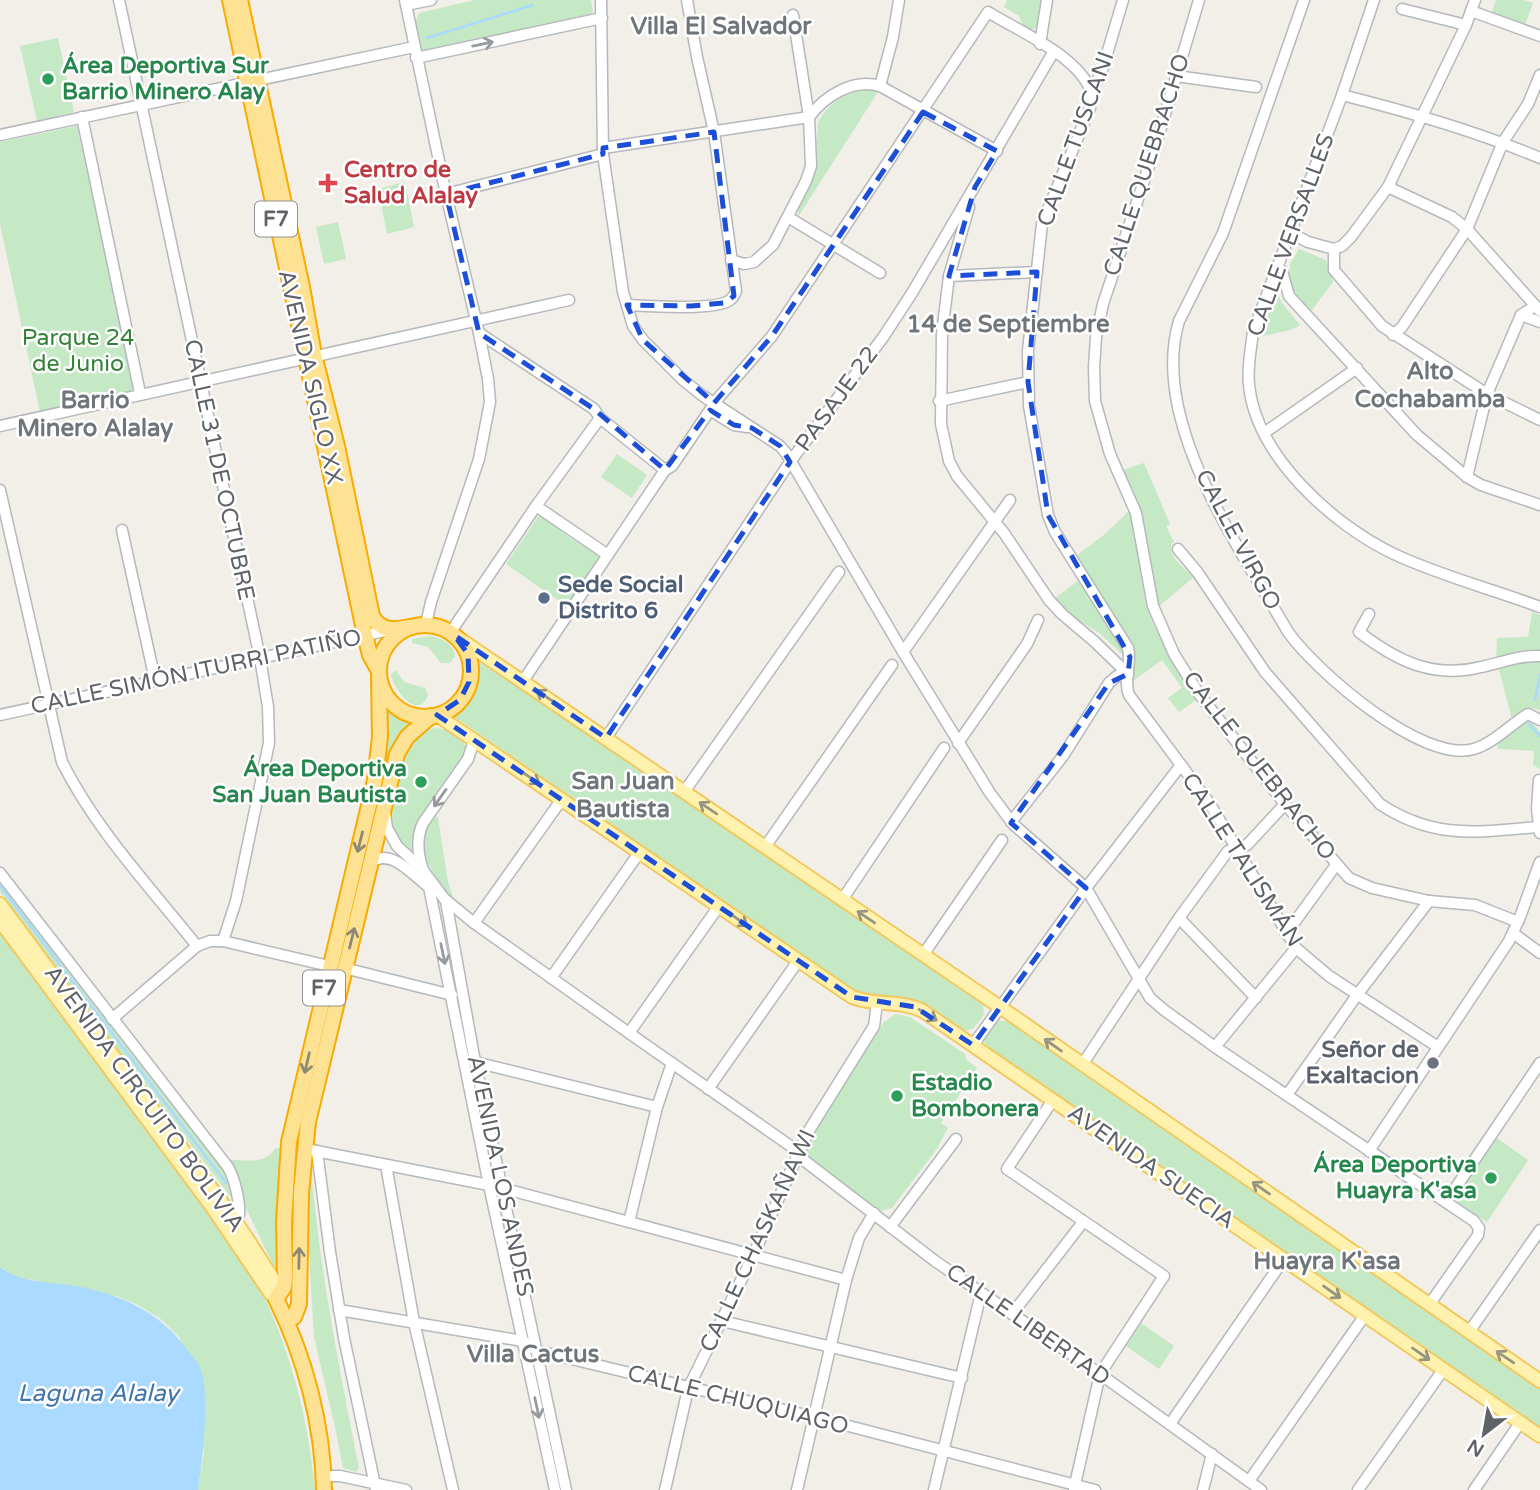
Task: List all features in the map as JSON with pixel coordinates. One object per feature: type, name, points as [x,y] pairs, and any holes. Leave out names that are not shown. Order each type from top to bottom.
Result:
[{"type":"highway","name":"AVENIDA SIGLO XX","points":[[230,0],[252,80]]},
{"type":"highway","name":"AVENIDA SIGLO XX","points":[[240,0],[252,80],[365,635],[379,674],[379,755],[307,1122],[310,1150],[299,1304],[294,1317],[286,1320]]},
{"type":"highway","name":"AVENIDA SIGLO XX","points":[[309,356],[337,446],[372,616],[381,627],[392,630]]},
{"type":"highway","points":[[392,630],[426,624],[452,634]]},
{"type":"highway","name":"F7","points":[[410,627],[388,644],[381,658],[379,674],[387,697],[409,714],[434,716],[450,709],[460,700],[470,682],[468,654],[452,634]]},
{"type":"highway","name":"AVENIDA SIGLO XX","points":[[276,1299],[284,1287],[285,1278],[284,1222],[289,1142],[401,745],[434,716]]},
{"type":"highway","name":"AVENIDA CIRCUITO BOLIVIA","points":[[276,1299],[286,1320],[310,1392],[324,1483]]},
{"type":"main road","name":"AVENIDA SUECIA","points":[[452,634],[1000,1007],[1540,1381]]},
{"type":"main road","name":"AVENIDA SUECIA","points":[[434,716],[562,799],[852,997],[915,1007],[1540,1436]]},
{"type":"main road","name":"AVENIDA CIRCUITO BOLIVIA","points":[[0,904],[231,1223]]},
{"type":"main road","name":"AVENIDA CIRCUITO BOLIVIA","points":[[0,921],[272,1277],[276,1299]]},
{"type":"street","name":"CALLE 31 DE OCTUBRE","points":[[119,0],[260,658],[268,707],[269,743],[236,901],[223,941]]},
{"type":"street","points":[[426,624],[479,459],[490,402],[479,333],[405,2],[431,0]]},
{"type":"street","points":[[601,0],[603,151],[615,242],[633,326],[643,340],[683,380],[780,446],[786,453],[958,743],[1012,822],[1086,888],[1150,998],[1215,1047],[1475,1221],[1479,1228],[1478,1235],[1429,1304]]},
{"type":"street","points":[[627,306],[724,303],[734,296],[736,291],[714,132],[687,0]]},
{"type":"street","points":[[880,86],[899,0]]},
{"type":"street","points":[[1040,44],[1047,0]]},
{"type":"street","name":"CALLE TUSCANI","points":[[1124,0],[1101,74],[1091,91],[1090,108],[1045,211],[1028,351],[1028,382],[1029,406],[1048,515],[1062,546],[1128,648],[1128,674]]},
{"type":"street","name":"CALLE QUEBRACHO","points":[[1199,0],[1103,304],[1096,337],[1096,401],[1110,454],[1136,513],[1153,606],[1174,654],[1199,694],[1284,804],[1349,878],[1362,885],[1429,901],[1475,905],[1518,922]]},
{"type":"street","name":"CALLE VIRGO","points":[[1304,0],[1223,233],[1174,335],[1173,369],[1181,420],[1197,468],[1214,503],[1288,632],[1298,646],[1351,694],[1395,727],[1435,744],[1459,750],[1476,748],[1528,714],[1540,720]]},
{"type":"street","points":[[1291,233],[1308,242],[1334,249],[1342,246],[1351,237],[1388,187],[1466,25],[1475,0]]},
{"type":"street","name":"CALLE VERSALLES","points":[[1373,1],[1342,95],[1253,332],[1249,387],[1264,433],[1295,479],[1336,517],[1392,553],[1540,607]]},
{"type":"street","points":[[1402,9],[1466,25]]},
{"type":"street","points":[[1471,11],[1540,36]]},
{"type":"street","points":[[714,403],[772,336],[988,12],[1054,51],[1079,70],[1091,91]]},
{"type":"street","points":[[731,260],[744,264],[754,262],[773,245],[811,166],[809,117],[793,15]]},
{"type":"street","points":[[0,135],[252,80],[602,19]]},
{"type":"street","name":"PASAJE 22","points":[[606,738],[790,462],[884,335],[997,151],[1054,51]]},
{"type":"street","points":[[1393,335],[1402,327],[1467,229],[1503,142],[1528,104],[1540,75]]},
{"type":"street","points":[[1176,76],[1256,87]]},
{"type":"street","points":[[446,194],[603,151],[809,117],[818,106],[849,86],[869,83],[880,86],[997,151]]},
{"type":"street","points":[[1342,95],[1422,115],[1503,142],[1540,158]]},
{"type":"street","points":[[82,117],[139,393]]},
{"type":"street","name":"CALLE TALISMÁN","points":[[975,187],[949,276],[943,320],[940,424],[949,461],[957,476],[995,522],[1062,614],[1096,642],[1128,674],[1125,686],[1129,695],[1210,804],[1296,948],[1311,963],[1357,995],[1438,1046]]},
{"type":"street","points":[[1388,187],[1452,217],[1467,229],[1538,308],[1521,315],[1487,394],[1467,477]]},
{"type":"street","points":[[788,218],[880,273]]},
{"type":"street","points":[[1334,249],[1334,270],[1381,326],[1487,394],[1540,420]]},
{"type":"street","points":[[1277,267],[1282,271],[1289,296],[1417,435],[1467,477],[1481,485],[1540,505]]},
{"type":"street","points":[[949,276],[1037,272]]},
{"type":"street","points":[[0,426],[139,393],[569,300]]},
{"type":"street","points":[[1521,315],[1540,322]]},
{"type":"street","points":[[479,333],[594,409],[600,418],[665,470]]},
{"type":"street","points":[[1264,433],[1357,368]]},
{"type":"street","points":[[939,401],[1028,382]]},
{"type":"street","points":[[523,681],[665,470],[672,466],[710,410],[734,425],[752,428]]},
{"type":"street","points":[[452,634],[536,506],[600,418]]},
{"type":"street","points":[[0,490],[62,762],[103,828],[197,946]]},
{"type":"street","points":[[903,652],[1010,500]]},
{"type":"street","points":[[536,506],[608,555]]},
{"type":"street","points":[[122,530],[155,680]]},
{"type":"street","points":[[1178,549],[1198,573],[1265,672],[1380,804],[1398,816],[1421,826],[1461,832],[1539,831],[1539,780]]},
{"type":"street","points":[[684,792],[839,572]]},
{"type":"street","points":[[1368,614],[1359,632],[1396,657],[1435,671],[1459,672],[1521,656],[1540,656]]},
{"type":"street","points":[[958,743],[1027,643],[1038,620]]},
{"type":"street","name":"CALLE SIMÓN ITURRI PATIÑO","points":[[0,715],[392,630]]},
{"type":"street","points":[[765,847],[892,665]]},
{"type":"street","points":[[1012,822],[1063,756],[1109,683],[1117,676],[1128,674]]},
{"type":"street","name":"AVENIDA LOS ANDES","points":[[474,740],[468,759],[418,833],[422,869],[429,887],[489,1185],[555,1490]]},
{"type":"street","points":[[842,900],[944,748]]},
{"type":"street","points":[[973,1045],[1086,888],[1181,765]]},
{"type":"street","points":[[474,923],[562,799]]},
{"type":"street","name":"AVENIDA LOS ANDES","points":[[384,802],[387,828],[397,846],[422,869],[446,901],[475,1062],[566,1490]]},
{"type":"street","points":[[1082,1065],[1179,918],[1228,852],[1247,845],[1284,804]]},
{"type":"street","points":[[923,955],[1002,839]]},
{"type":"street","points":[[551,978],[639,852]]},
{"type":"street","name":"CALLE LIBERTAD","points":[[369,864],[381,856],[390,857],[474,923],[798,1153],[890,1227],[1261,1490]]},
{"type":"street","points":[[1369,1150],[1513,933],[1540,862]]},
{"type":"street","points":[[1286,934],[1336,865]]},
{"type":"street","points":[[0,873],[228,1167],[240,1208],[239,1215],[231,1223]]},
{"type":"street","points":[[1287,1095],[1357,995],[1429,901]]},
{"type":"street","points":[[629,1033],[719,906]]},
{"type":"street","points":[[1179,918],[1256,998]]},
{"type":"street","points":[[1513,933],[1540,953]]},
{"type":"street","points":[[112,1019],[197,946],[210,941],[223,941],[452,995]]},
{"type":"street","points":[[1215,1047],[1296,948]]},
{"type":"street","points":[[708,1089],[799,961]]},
{"type":"street","name":"CALLE CHASKAÑAWI","points":[[665,1490],[688,1389],[753,1256],[808,1132],[874,1026],[877,1003]]},
{"type":"street","points":[[475,1062],[657,1107]]},
{"type":"street","points":[[629,1222],[657,1107],[672,1063]]},
{"type":"street","points":[[1446,1202],[1539,1067]]},
{"type":"street","points":[[1054,1100],[1007,1169],[1164,1276],[1100,1374],[1075,1488]]},
{"type":"street","points":[[890,1227],[956,1139]]},
{"type":"street","points":[[376,1487],[339,1310],[310,1150],[489,1185]]},
{"type":"street","points":[[386,1165],[414,1322],[453,1490]]},
{"type":"street","points":[[502,1188],[846,1280]]},
{"type":"street","points":[[797,1490],[846,1280],[859,1238],[874,1213]]},
{"type":"street","points":[[1012,1314],[1083,1222]]},
{"type":"street","points":[[1469,1332],[1540,1230]]},
{"type":"street","points":[[1170,1424],[1284,1259]]},
{"type":"street","points":[[934,1490],[981,1293]]},
{"type":"street","name":"CALLE CHUQUIAGO","points":[[339,1310],[523,1341],[538,1351],[814,1417],[1075,1488],[1095,1490]]},
{"type":"street","points":[[1249,1481],[1365,1315]]},
{"type":"street","points":[[722,1321],[962,1378]]},
{"type":"street","points":[[1358,1490],[1443,1370]]},
{"type":"street","points":[[1474,1490],[1520,1423]]},
{"type":"street","points":[[1203,1490],[1212,1454]]},
{"type":"street","points":[[324,1483],[340,1476],[376,1487],[406,1490]]},
{"type":"highlighted area","points":[[923,112],[997,151],[975,187],[949,276],[1037,272],[1028,382],[1048,515],[1130,657],[1128,674],[1109,683],[1011,823],[1086,888],[973,1045],[915,1007],[852,997],[437,715],[460,700],[469,682],[468,654],[454,635],[606,738],[790,462],[780,446],[752,428],[734,425],[710,410],[665,470],[594,409],[479,333],[446,194],[603,154],[603,148],[714,132],[734,296],[724,303],[691,306],[627,305],[643,340],[714,403],[772,336]]},
{"type":"green space","points":[[475,0],[591,0],[593,11],[591,16],[421,54],[414,25],[419,13]]},
{"type":"green space","points":[[1007,0],[1041,0],[1037,28],[1024,28],[1019,16],[1004,7]]},
{"type":"green space","points":[[1496,0],[1524,0],[1533,3],[1525,25],[1492,12]]},
{"type":"green space","name":"Área Deportiva Sur Barrio Minero Alay","points":[[58,38],[74,112],[37,121],[20,46]]},
{"type":"green space","points":[[864,89],[878,92],[798,217],[798,206],[815,165],[818,123],[826,110],[837,101]]},
{"type":"green space","name":"Parque 24 de Junio","points":[[77,126],[135,385],[129,393],[40,412],[0,224],[0,142]]},
{"type":"green space","points":[[405,182],[414,227],[387,234],[378,189]]},
{"type":"green space","points":[[338,222],[346,259],[324,264],[316,227]]},
{"type":"green space","points":[[1299,249],[1326,260],[1333,282],[1311,311],[1289,285],[1290,264]]},
{"type":"green space","points":[[1276,290],[1282,303],[1300,325],[1259,337],[1270,301]]},
{"type":"green space","points":[[617,454],[647,475],[632,498],[601,477]]},
{"type":"green space","points":[[1144,463],[1170,524],[1166,526],[1174,542],[1171,544],[1173,554],[1178,563],[1194,577],[1158,607],[1142,514],[1119,471]]},
{"type":"green space","points":[[1130,510],[1149,613],[1165,646],[1199,698],[1179,712],[1168,698],[1182,688],[1162,660],[1130,683],[1135,658],[1129,640],[1076,556]]},
{"type":"green space","points":[[544,516],[561,527],[562,532],[596,551],[599,561],[568,607],[506,564],[538,517]]},
{"type":"green space","points":[[1078,581],[1125,652],[1122,654],[1098,632],[1067,613],[1055,598]]},
{"type":"green space","points":[[1532,612],[1540,615],[1540,650],[1522,650],[1496,660],[1497,638],[1528,637]]},
{"type":"green space","points":[[431,636],[450,645],[455,656],[450,663],[441,663],[428,647],[412,643],[412,639]]},
{"type":"green space","points":[[477,656],[975,999],[983,1005],[984,1015],[973,1029],[963,1031],[935,1010],[917,1001],[852,990],[455,717],[474,689]]},
{"type":"green space","points":[[1540,659],[1540,710],[1532,708],[1512,719],[1498,666]]},
{"type":"green space","points":[[396,670],[404,682],[425,688],[428,695],[424,703],[413,704],[401,695],[391,674]]},
{"type":"green space","points":[[385,706],[398,718],[415,724],[405,732],[302,1125],[293,1301],[290,1203],[296,1125]]},
{"type":"green space","points":[[1529,719],[1540,732],[1540,769],[1533,765],[1534,751],[1498,749],[1497,743]]},
{"type":"green space","name":"Área Deportiva San Juan Bautista","points":[[434,728],[459,737],[466,752],[417,827],[414,856],[393,831],[390,808],[407,748],[418,735]]},
{"type":"green space","points":[[432,814],[438,818],[448,882],[455,903],[423,852],[422,844]]},
{"type":"green space","points":[[0,879],[223,1168],[232,1194],[230,1196],[37,944],[0,892]]},
{"type":"green space","points":[[0,930],[249,1265],[274,1320],[293,1374],[307,1430],[315,1490],[198,1490],[204,1451],[180,1338],[162,1320],[138,1305],[116,1296],[16,1277],[0,1267]]},
{"type":"green space","name":"Estadio Bombonera","points":[[896,1014],[910,1017],[965,1054],[966,1059],[977,1068],[941,1123],[948,1128],[936,1150],[892,1208],[881,1211],[804,1154],[813,1130],[884,1022]]},
{"type":"green space","points":[[998,1020],[1009,1022],[1540,1388],[1540,1429],[990,1048],[984,1042],[985,1036]]},
{"type":"green space","name":"Área Deportiva Huayra K'asa","points":[[1494,1136],[1528,1160],[1487,1222],[1456,1199]]},
{"type":"green space","points":[[276,1148],[284,1149],[278,1271],[243,1202],[239,1179],[226,1160],[260,1159],[271,1154]]},
{"type":"green space","points":[[309,1167],[331,1319],[359,1468],[356,1472],[343,1468],[314,1337],[308,1239]]},
{"type":"green space","points":[[1141,1323],[1174,1346],[1159,1369],[1126,1346]]},
{"type":"water","name":"Laguna Alalay","points":[[0,1267],[27,1279],[76,1286],[125,1300],[153,1316],[177,1337],[200,1368],[205,1393],[205,1428],[198,1490],[0,1490]]},
{"type":"waterway","points":[[427,38],[533,5]]},
{"type":"waterway","points":[[1535,700],[1540,675]]},
{"type":"waterway","points":[[1529,724],[1540,736]]},
{"type":"waterway","points":[[0,886],[226,1183]]},
{"type":"place","name":"Área Deportiva Sur Barrio Minero Alay","points":[[48,79]]},
{"type":"place","name":"Centro de Salud Alalay","points":[[328,183]]},
{"type":"place","name":"Sede Social Distrito 6","points":[[544,598]]},
{"type":"place","name":"Área Deportiva San Juan Bautista","points":[[421,782]]},
{"type":"place","name":"Señor de Exaltacion","points":[[1433,1063]]},
{"type":"place","name":"Estadio Bombonera","points":[[897,1096]]},
{"type":"place","name":"Área Deportiva Huayra K'asa","points":[[1491,1178]]},
{"type":"district","name":"Villa El Salvador","points":[[721,26]]},
{"type":"district","name":"14 de Septiembre","points":[[1008,324]]},
{"type":"district","name":"Alto Cochabamba","points":[[1430,385]]},
{"type":"district","name":"Barrio Minero Alalay","points":[[95,414]]},
{"type":"district","name":"San Juan Bautista","points":[[623,795]]},
{"type":"district","name":"Huayra K'asa","points":[[1327,1261]]},
{"type":"district","name":"Villa Cactus","points":[[533,1354]]}]
